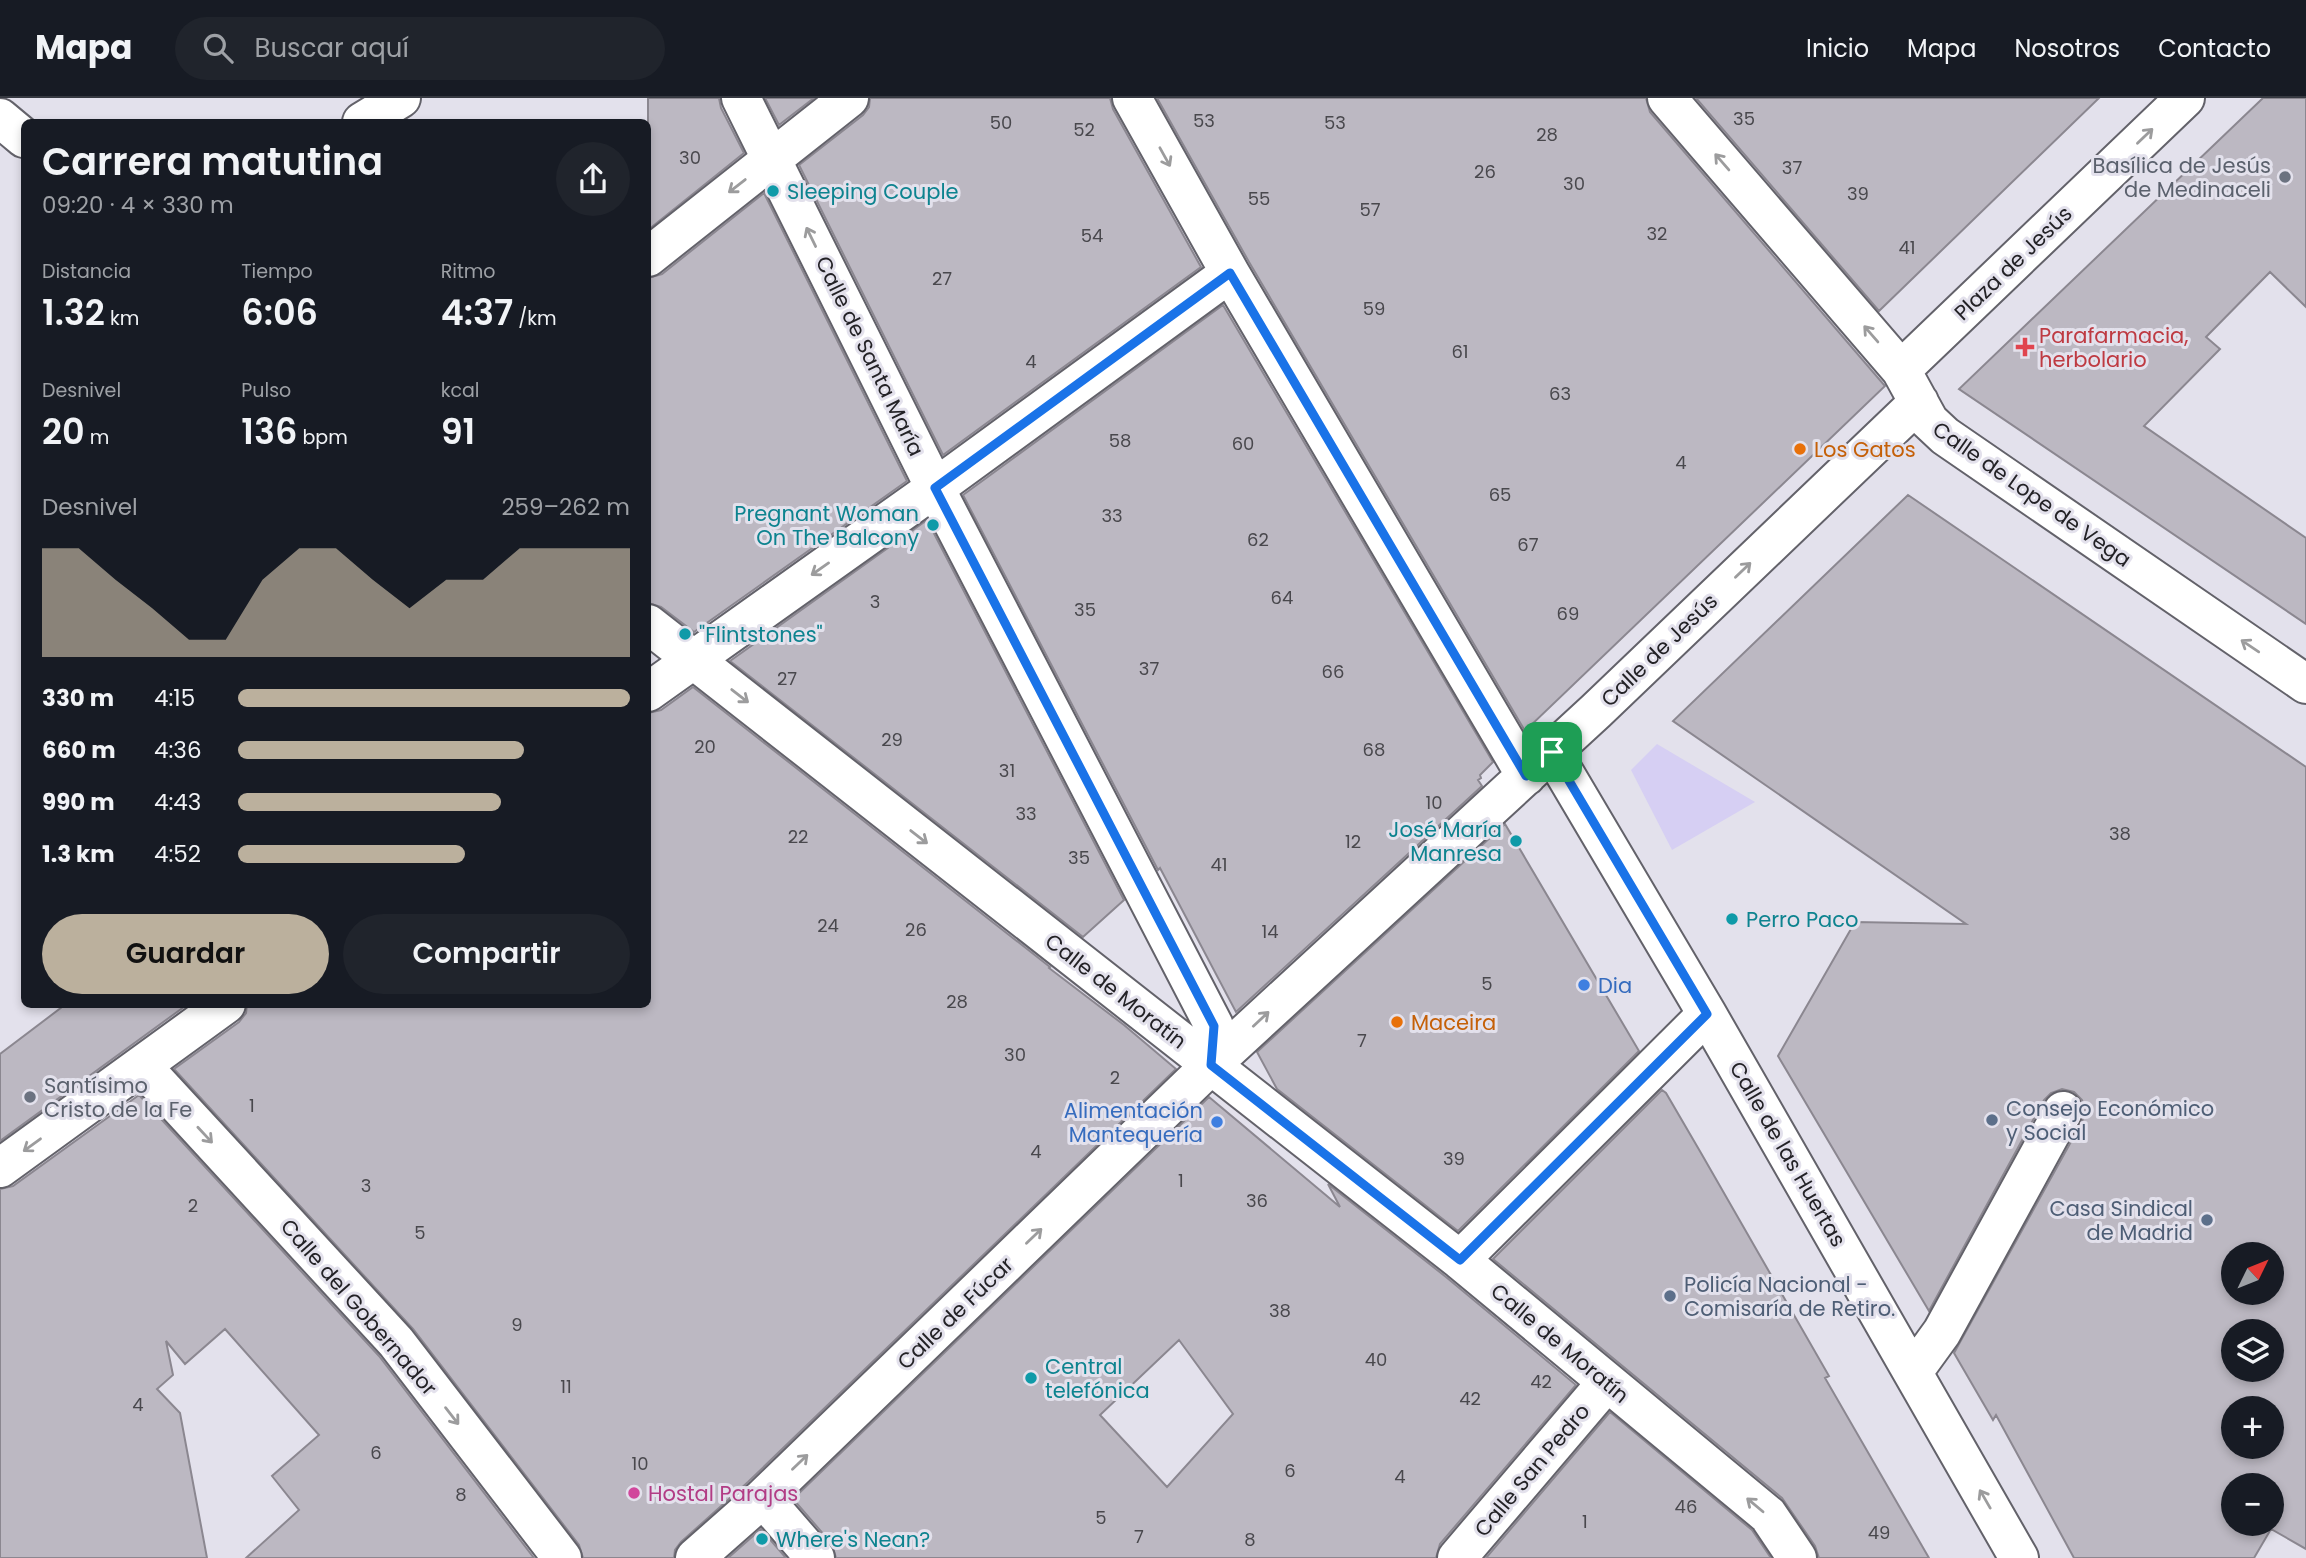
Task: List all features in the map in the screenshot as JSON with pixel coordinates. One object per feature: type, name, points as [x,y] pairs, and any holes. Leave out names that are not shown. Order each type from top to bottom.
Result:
[{"type":"street","points":[[367,119],[401,98]]},
{"type":"street","name":"Calle de Santa María","points":[[741,98],[935,488],[1214,1026],[1211,1065]]},
{"type":"street","points":[[651,255],[849,98]]},
{"type":"street","name":"Calle de las Huertas","points":[[1132,98],[1230,273],[1539,764],[1707,1014],[2019,1558]]},
{"type":"street","name":"Calle de Lope de Vega","points":[[1667,98],[1910,386],[1928,421],[1945,436],[2306,684]]},
{"type":"street","name":"Plaza de Jesús","points":[[1910,386],[2185,98]]},
{"type":"street","points":[[0,117],[21,135]]},
{"type":"street","points":[[651,690],[935,488],[1230,273]]},
{"type":"street","name":"Calle de Jesús","points":[[1211,1065],[1539,764],[1910,386]]},
{"type":"street","name":"Calle de Moratín","points":[[651,626],[1460,1260],[1768,1516],[1797,1558]]},
{"type":"street","points":[[0,1168],[221,1008]]},
{"type":"street","points":[[1460,1260],[1707,1014]]},
{"type":"street","name":"Calle de Fúcar","points":[[695,1558],[763,1498],[1211,1065]]},
{"type":"street","name":"Calle del Gobernador","points":[[142,1066],[396,1342],[562,1558]]},
{"type":"street","points":[[1913,1372],[1942,1332],[2063,1111]]},
{"type":"street","name":"Calle San Pedro","points":[[1457,1558],[1607,1382]]},
{"type":"street","points":[[763,1498],[815,1558]]},
{"type":"shaded area","points":[[1657,744],[1755,802],[1672,850],[1631,770]]},
{"type":"building","points":[[648,98],[719,98],[721,108],[744,153],[651,228],[651,119],[648,119]]},
{"type":"building","points":[[765,98],[814,98],[779,125]]},
{"type":"building","points":[[870,98],[1110,98],[1113,109],[1201,267],[943,455],[799,165],[863,115],[869,107]]},
{"type":"building","points":[[1157,98],[1646,98],[1650,112],[1885,386],[1525,731],[1249,262]]},
{"type":"building","points":[[1696,98],[2099,98],[1879,311]]},
{"type":"building","points":[[2263,98],[2306,98],[2306,307],[2270,272],[2206,337],[2220,349],[2144,426],[2306,538],[2306,624],[1959,389]]},
{"type":"building","points":[[764,193],[907,481],[694,632],[661,607],[651,604],[651,277],[662,274]]},
{"type":"building","points":[[1223,305],[1493,762],[1480,775],[1478,780],[1482,786],[1236,1012],[1160,868],[1158,870],[963,495]]},
{"type":"building","points":[[1908,495],[2306,767],[2306,1549],[2283,1536],[2284,1473],[2221,1473],[2221,1536],[2267,1536],[2254,1558],[2074,1558],[1996,1415],[1993,1420],[1954,1353],[2082,1122],[2085,1110],[2082,1100],[2074,1092],[2062,1089],[2051,1093],[2044,1100],[1929,1311],[1778,1056],[1855,922],[1966,924],[1673,721]]},
{"type":"building","points":[[927,520],[1124,900],[1083,937],[730,661]]},
{"type":"building","points":[[693,687],[1124,1025],[1176,1069],[748,1482],[681,1542],[675,1550],[674,1558],[583,1558],[579,1545],[413,1329],[174,1069],[239,1022],[247,1008],[651,1008],[651,712],[661,710]]},
{"type":"building","points":[[1505,824],[1639,1051],[1458,1231],[1277,1089],[1257,1052]]},
{"type":"building","name":"Santísimo Cristo de la Fe","points":[[61,1008],[183,1008],[0,1141],[0,1054]]},
{"type":"building","points":[[1662,1090],[1829,1376],[1825,1378],[1929,1558],[1819,1558],[1815,1546],[1782,1498],[1493,1259]]},
{"type":"building","points":[[139,1095],[379,1356],[534,1558],[246,1558],[299,1510],[272,1476],[319,1435],[225,1329],[185,1364],[166,1341],[173,1375],[157,1389],[180,1413],[207,1558],[0,1558],[0,1189],[13,1186]]},
{"type":"building","points":[[1209,1097],[1340,1207],[1328,1184],[1576,1385],[1440,1544],[1436,1558],[836,1558],[832,1544],[793,1499]],"holes":[[[1179,1340],[1233,1414],[1167,1487],[1100,1415]]]},
{"type":"building","points":[[1610,1412],[1752,1530],[1771,1558],[1486,1558]]},
{"type":"building","points":[[761,1529],[786,1558],[728,1558]]},
{"type":"place","name":"Basílica de Jesús de Medinaceli","points":[[2285,177]]},
{"type":"place","name":"Sleeping Couple","points":[[773,191]]},
{"type":"place","name":"Parafarmacia, herbolario","points":[[2025,347]]},
{"type":"place","name":"Los Gatos","points":[[1800,449]]},
{"type":"place","name":"Pregnant Woman On The Balcony","points":[[933,525]]},
{"type":"place","name":"\"Flintstones\"","points":[[685,634]]},
{"type":"place","name":"José María Manresa","points":[[1516,841]]},
{"type":"place","name":"Perro Paco","points":[[1732,919]]},
{"type":"place","name":"Dia","points":[[1584,985]]},
{"type":"place","name":"Maceira","points":[[1397,1022]]},
{"type":"place","name":"Santísimo Cristo de la Fe","points":[[30,1097]]},
{"type":"place","name":"Consejo Económico y Social","points":[[1992,1120]]},
{"type":"place","name":"Alimentación Mantequería","points":[[1217,1122]]},
{"type":"place","name":"Casa Sindical de Madrid","points":[[2207,1220]]},
{"type":"place","name":"Policía Nacional - Comisaría de Retiro.","points":[[1670,1296]]},
{"type":"place","name":"Central telefónica","points":[[1031,1378]]},
{"type":"place","name":"Hostal Parajas","points":[[634,1493]]},
{"type":"place","name":"Where's Nean?","points":[[762,1539]]},
{"type":"route","points":[[1230,273],[1526,776],[1552,752],[1707,1014],[1460,1260],[1211,1065],[1214,1026],[935,488],[1230,273]]}]
